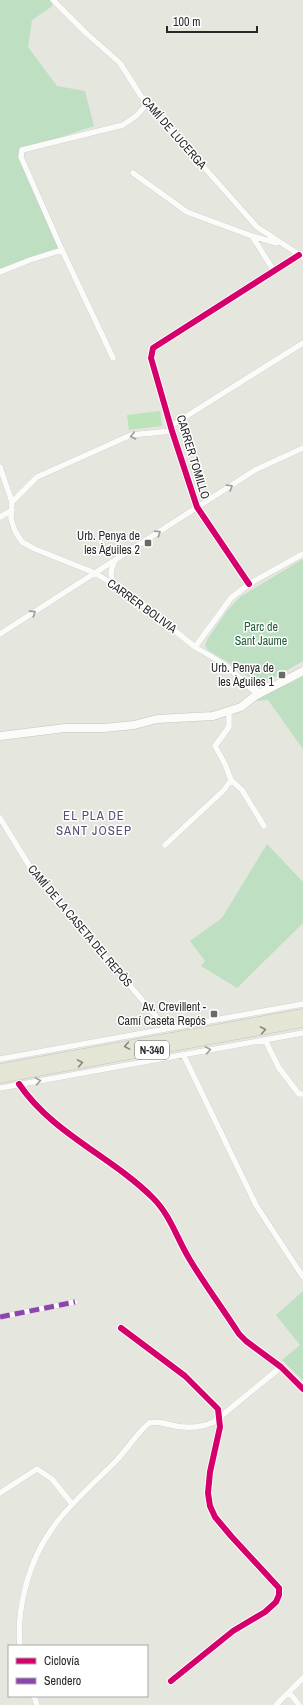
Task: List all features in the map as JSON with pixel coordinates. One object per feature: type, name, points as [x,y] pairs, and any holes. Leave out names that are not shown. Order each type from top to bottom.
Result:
[{"type":"highway","name":"N-340","points":[[0,1069],[303,1014]]},
{"type":"highway","name":"N-340","points":[[0,1078],[303,1022]]},
{"type":"street","name":"CAMÍ DE LUCERGA","points":[[53,0],[86,33],[120,63],[148,103],[257,227],[301,256]]},
{"type":"street","points":[[113,358],[20,157],[22,150],[124,125],[136,116],[148,103]]},
{"type":"street","points":[[133,173],[187,212],[287,247]]},
{"type":"street","points":[[252,236],[274,271],[301,256]]},
{"type":"street","points":[[0,272],[30,260],[62,250]]},
{"type":"street","name":"CARRER TOMILLO","points":[[249,584],[197,507],[150,358],[153,348],[274,271]]},
{"type":"street","points":[[12,502],[37,477],[131,435],[172,428],[303,343]]},
{"type":"street","points":[[0,634],[256,470],[303,448]]},
{"type":"street","name":"CARRER BOLIVIA","points":[[0,467],[12,502],[12,519],[15,531],[22,542],[35,549],[95,573],[132,596],[195,647],[224,664],[247,684]]},
{"type":"street","points":[[0,517],[12,510]]},
{"type":"street","points":[[195,647],[231,598],[249,584],[303,554]]},
{"type":"street","points":[[114,562],[110,570],[114,585]]},
{"type":"street","points":[[0,736],[65,728],[129,726],[157,719],[213,716],[241,707],[259,693],[303,671]]},
{"type":"street","points":[[247,684],[272,686]]},
{"type":"street","points":[[247,684],[259,693]]},
{"type":"street","points":[[228,712],[228,726],[216,746],[231,780],[242,790],[264,826]]},
{"type":"street","points":[[165,845],[224,790],[231,780]]},
{"type":"street","name":"CAMÍ DE LA CASETA DEL REPÒS","points":[[0,818],[35,875],[156,1016],[165,1029]]},
{"type":"street","points":[[0,1059],[303,1004]]},
{"type":"street","points":[[0,1088],[303,1033]]},
{"type":"street","points":[[265,1040],[279,1068],[299,1094],[303,1094]]},
{"type":"street","points":[[184,1054],[256,1205],[303,1277]]},
{"type":"street","points":[[19,1084],[31,1101],[53,1122],[108,1160],[154,1199],[171,1221],[189,1259],[239,1334],[246,1341],[281,1366],[303,1389]]},
{"type":"street","points":[[0,1318],[75,1302]]},
{"type":"street","points":[[121,1328],[185,1376],[212,1401],[218,1409],[220,1417],[218,1439],[210,1472],[208,1493],[210,1506],[215,1517],[227,1532],[279,1588],[279,1595],[276,1602],[265,1612],[233,1631],[171,1681]]},
{"type":"street","points":[[20,1645],[18,1628],[20,1608],[28,1577],[40,1546],[72,1504],[111,1466],[149,1423],[156,1421],[196,1428],[210,1424],[281,1366]]},
{"type":"street","points":[[0,1493],[37,1469],[52,1479],[72,1504]]},
{"type":"street","points":[[276,1705],[303,1678]]},
{"type":"street","points":[[289,1692],[299,1705]]},
{"type":"green space","points":[[0,0],[56,0],[51,7],[32,20],[28,47],[57,86],[85,91],[94,126],[22,150],[21,157],[62,250],[0,271]]},
{"type":"green space","points":[[160,411],[162,426],[129,430],[127,415]]},
{"type":"green space","name":"Parc de Sant Jaume","points":[[303,559],[303,661],[270,680],[258,681],[247,676],[208,650],[205,645],[207,640],[226,612],[240,597]]},
{"type":"green space","points":[[303,676],[303,749],[268,700],[254,701],[271,689],[293,682]]},
{"type":"green space","points":[[267,844],[303,882],[303,923],[237,988],[201,966],[205,961],[190,941],[222,918]]},
{"type":"green space","points":[[303,1291],[303,1381],[282,1360],[300,1345],[276,1315]]},
{"type":"marked path","points":[[0,1317],[75,1302]]},
{"type":"cycle path","points":[[249,584],[197,507],[172,431],[151,358],[153,348],[299,255]]},
{"type":"cycle path","points":[[19,1084],[33,1102],[48,1117],[137,1183],[153,1198],[165,1212],[185,1252],[239,1334],[281,1367],[303,1389]]},
{"type":"cycle path","points":[[121,1328],[185,1376],[218,1409],[220,1427],[210,1472],[208,1493],[210,1506],[215,1517],[279,1588],[279,1595],[276,1602],[265,1612],[233,1631],[171,1681]]},
{"type":"place","name":"Urb. Penya de les Àguiles 2","points":[[148,543]]},
{"type":"place","name":"Urb. Penya de les Àguiles 1","points":[[282,675]]},
{"type":"place","name":"Av. Crevillent - Camí Caseta Repós","points":[[214,1014]]},
{"type":"district","name":"EL PLA DE SANT JOSEP","points":[[94,822]]}]
